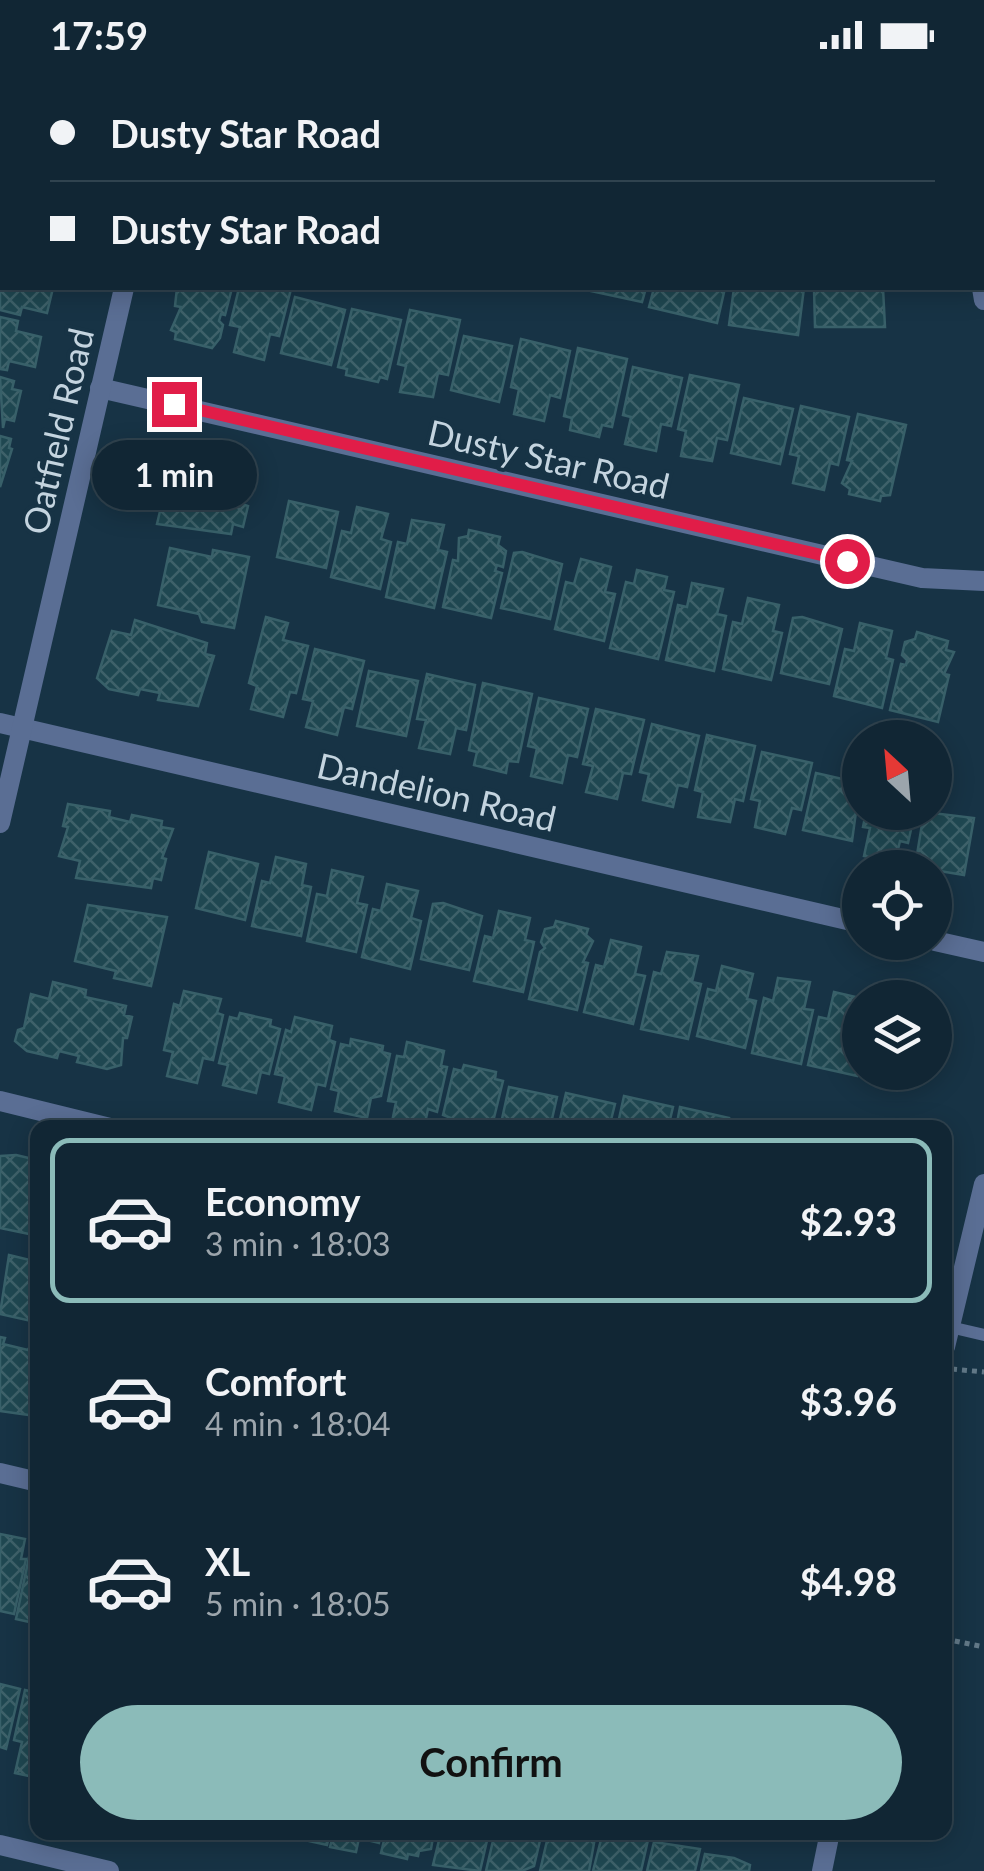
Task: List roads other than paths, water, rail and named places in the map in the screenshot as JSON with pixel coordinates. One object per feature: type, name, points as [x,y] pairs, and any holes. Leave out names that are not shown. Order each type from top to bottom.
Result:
[{"type":"street","name":"Oatfield Road","points":[[0,823],[124,290]]},
{"type":"street","name":"Dusty Star Road","points":[[100,388],[922,578],[984,581]]},
{"type":"street","name":"Dandelion Road","points":[[0,722],[842,919]]},
{"type":"street","points":[[952,944],[984,952]]},
{"type":"street","points":[[0,1101],[77,1120]]},
{"type":"street","points":[[952,1313],[984,1184]]},
{"type":"street","points":[[0,1473],[30,1480]]},
{"type":"street","points":[[822,1871],[828,1840]]},
{"type":"street","points":[[0,1845],[102,1870]]},
{"type":"lane","points":[[952,1333],[984,1335]]}]
